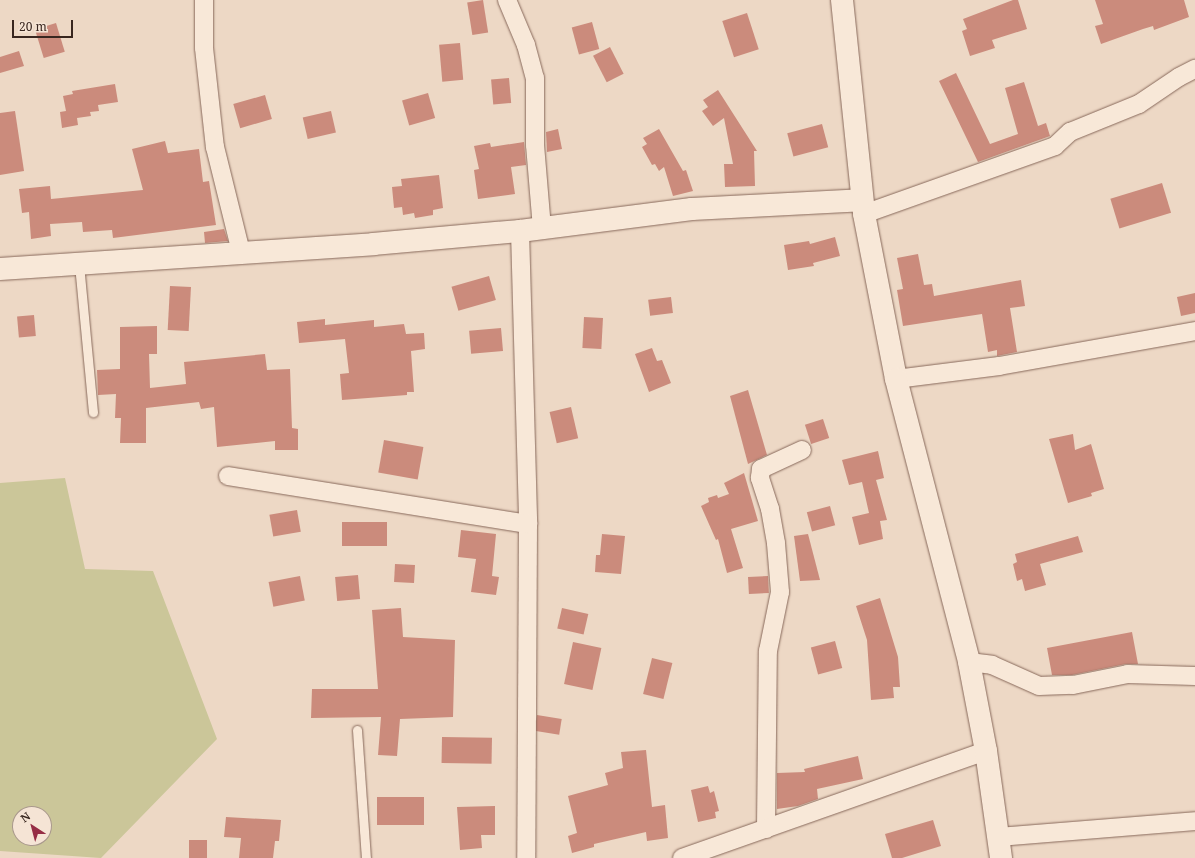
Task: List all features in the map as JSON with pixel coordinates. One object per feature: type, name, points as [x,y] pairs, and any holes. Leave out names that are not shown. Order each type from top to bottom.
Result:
[{"type":"street","points":[[204,0],[204,48],[215,147],[241,252]]},
{"type":"street","points":[[507,0],[526,45],[535,78],[535,145],[542,228]]},
{"type":"street","points":[[842,0],[863,207],[896,379],[969,662],[986,751],[1001,858]]},
{"type":"street","points":[[0,269],[373,244],[520,231],[692,209],[863,207],[1055,146],[1070,132],[1139,104],[1179,77],[1195,69]]},
{"type":"street","points":[[520,231],[528,524],[526,858]]},
{"type":"street","points":[[896,379],[999,366],[1195,331]]},
{"type":"street","points":[[766,829],[768,651],[780,592],[776,543],[770,508],[760,478],[761,468],[802,450]]},
{"type":"street","points":[[228,476],[528,524]]},
{"type":"street","points":[[969,662],[992,664],[1039,686],[1073,685],[1128,674],[1195,676]]},
{"type":"street","points":[[682,858],[986,751]]},
{"type":"street","points":[[998,836],[1195,821]]},
{"type":"lane","points":[[79,264],[93,412]]},
{"type":"lane","points":[[357,730],[366,858]]},
{"type":"shaded area","points":[[65,478],[85,569],[153,571],[217,739],[101,858],[0,851],[0,483]]},
{"type":"building","points":[[483,0],[488,33],[472,35],[467,3]]},
{"type":"building","points":[[1013,0],[1018,0],[1027,29],[992,40],[995,48],[970,56],[962,31],[967,29],[963,19]]},
{"type":"building","points":[[1095,0],[1184,0],[1189,17],[1154,30],[1153,26],[1101,44],[1095,26],[1103,24]]},
{"type":"building","points":[[747,13],[759,49],[734,57],[722,21]]},
{"type":"building","points":[[592,22],[599,49],[579,54],[572,27]]},
{"type":"building","points":[[56,23],[65,52],[44,58],[35,29]]},
{"type":"building","points":[[460,43],[463,80],[442,82],[439,45]]},
{"type":"building","points":[[610,47],[624,74],[607,82],[593,56]]},
{"type":"building","points":[[19,51],[24,66],[0,73],[0,57]]},
{"type":"building","points":[[956,73],[990,144],[1018,134],[1005,88],[1024,82],[1038,126],[1046,123],[1050,136],[978,162],[939,81]]},
{"type":"building","points":[[509,78],[511,103],[493,104],[491,80]]},
{"type":"building","points":[[115,84],[118,102],[98,105],[99,111],[90,112],[91,116],[77,118],[78,125],[62,128],[60,112],[66,111],[63,96],[73,94],[72,91]]},
{"type":"building","points":[[718,90],[757,151],[754,151],[755,186],[725,187],[724,164],[733,164],[724,118],[713,126],[702,111],[708,107],[703,100]]},
{"type":"building","points":[[428,93],[435,118],[409,125],[402,100]]},
{"type":"building","points":[[265,95],[272,119],[240,128],[233,104]]},
{"type":"building","points":[[15,111],[24,171],[0,175],[0,113]]},
{"type":"building","points":[[331,111],[336,132],[308,139],[303,118]]},
{"type":"building","points":[[822,124],[828,147],[793,156],[787,133]]},
{"type":"building","points":[[558,129],[562,149],[547,152],[546,132]]},
{"type":"building","points":[[659,129],[683,171],[686,170],[693,191],[673,196],[664,167],[659,171],[655,164],[652,165],[642,147],[647,144],[643,138]]},
{"type":"building","points":[[165,141],[168,153],[199,149],[203,182],[209,181],[216,225],[113,238],[112,230],[83,232],[82,222],[50,224],[51,236],[31,239],[29,212],[22,213],[19,189],[50,186],[51,199],[143,190],[132,149]]},
{"type":"building","points":[[524,142],[526,165],[511,167],[515,194],[478,199],[474,170],[479,169],[474,146],[490,143],[491,147]]},
{"type":"building","points":[[439,175],[443,208],[433,210],[433,215],[415,218],[414,213],[403,215],[402,207],[394,208],[392,187],[402,186],[401,179]]},
{"type":"building","points":[[1162,183],[1171,213],[1119,228],[1110,199]]},
{"type":"building","points":[[224,229],[228,241],[205,243],[204,232]]},
{"type":"building","points":[[835,237],[840,256],[813,263],[814,266],[788,270],[784,245],[809,241],[810,244]]},
{"type":"building","points":[[918,254],[924,285],[932,284],[934,296],[1021,280],[1025,306],[1010,308],[1017,352],[997,356],[997,350],[988,352],[982,314],[903,326],[897,290],[903,289],[897,258]]},
{"type":"building","points":[[489,276],[496,300],[458,311],[452,287]]},
{"type":"building","points":[[170,286],[191,287],[189,331],[168,330]]},
{"type":"building","points":[[1195,293],[1195,313],[1181,316],[1177,297]]},
{"type":"building","points":[[671,297],[673,313],[650,316],[648,300]]},
{"type":"building","points":[[34,315],[36,336],[19,337],[17,316]]},
{"type":"building","points":[[584,317],[603,318],[601,349],[582,348]]},
{"type":"building","points":[[325,319],[325,325],[374,320],[374,327],[404,324],[406,334],[424,333],[425,349],[411,351],[414,392],[407,392],[407,395],[342,400],[340,374],[349,373],[345,339],[299,343],[297,322]]},
{"type":"building","points":[[157,326],[157,354],[149,354],[150,388],[186,384],[184,362],[265,354],[267,370],[290,369],[292,428],[298,429],[298,450],[275,450],[275,441],[217,447],[214,407],[201,409],[199,402],[146,408],[146,443],[120,443],[121,418],[115,418],[116,394],[98,395],[97,370],[120,369],[120,327]]},
{"type":"building","points":[[501,328],[503,351],[471,354],[469,331]]},
{"type":"building","points":[[652,348],[657,361],[662,360],[671,383],[649,392],[635,354]]},
{"type":"building","points":[[748,390],[767,455],[748,464],[730,396]]},
{"type":"building","points":[[571,407],[578,438],[557,443],[550,412]]},
{"type":"building","points":[[823,419],[829,438],[811,444],[805,425]]},
{"type":"building","points":[[1073,434],[1075,450],[1091,444],[1104,489],[1091,493],[1092,496],[1068,503],[1049,439]]},
{"type":"building","points":[[384,440],[423,447],[418,479],[378,472]]},
{"type":"building","points":[[878,451],[884,478],[876,480],[887,520],[880,521],[883,539],[859,545],[852,517],[869,513],[862,482],[849,485],[842,460]]},
{"type":"building","points":[[744,473],[758,521],[731,529],[743,568],[727,573],[718,539],[716,540],[701,506],[709,502],[708,498],[717,495],[718,498],[729,494],[724,483]]},
{"type":"building","points":[[830,506],[835,525],[812,532],[807,512]]},
{"type":"building","points":[[297,510],[301,532],[273,537],[269,515]]},
{"type":"building","points":[[342,522],[387,522],[387,546],[342,546]]},
{"type":"building","points":[[461,530],[496,534],[492,576],[499,577],[496,595],[471,592],[476,559],[458,557]]},
{"type":"building","points":[[602,534],[625,536],[621,574],[595,572],[596,555],[600,555]]},
{"type":"building","points":[[808,534],[820,580],[800,581],[794,536]]},
{"type":"building","points":[[1078,536],[1083,552],[1040,564],[1046,585],[1025,591],[1022,579],[1017,581],[1013,564],[1017,562],[1015,554]]},
{"type":"building","points":[[395,564],[415,565],[414,583],[394,582]]},
{"type":"building","points":[[358,575],[360,599],[337,601],[335,577]]},
{"type":"building","points":[[300,576],[305,601],[273,607],[269,582]]},
{"type":"building","points":[[768,576],[769,593],[749,594],[748,577]]},
{"type":"building","points":[[880,598],[898,657],[900,687],[893,687],[894,698],[871,700],[867,640],[856,606]]},
{"type":"building","points":[[401,608],[403,637],[455,640],[453,717],[400,719],[397,756],[378,755],[381,717],[311,718],[312,689],[378,689],[372,610]]},
{"type":"building","points":[[562,608],[588,614],[584,635],[557,628]]},
{"type":"building","points":[[1132,632],[1138,664],[1126,664],[1072,675],[1052,675],[1047,648]]},
{"type":"building","points":[[835,641],[842,668],[818,675],[811,647]]},
{"type":"building","points":[[573,642],[601,648],[592,690],[564,684]]},
{"type":"building","points":[[652,658],[672,663],[663,699],[643,694]]},
{"type":"building","points":[[537,715],[562,719],[559,735],[534,731]]},
{"type":"building","points":[[442,737],[492,738],[492,764],[442,763]]},
{"type":"building","points":[[646,750],[652,807],[665,805],[668,838],[647,841],[646,832],[594,844],[594,847],[572,853],[568,836],[577,833],[568,796],[608,785],[605,773],[623,768],[621,752]]},
{"type":"building","points":[[858,756],[863,779],[817,789],[818,799],[798,806],[777,809],[777,773],[805,772],[804,769]]},
{"type":"building","points":[[708,786],[710,793],[714,791],[719,811],[715,812],[716,818],[698,822],[691,790]]},
{"type":"building","points":[[377,797],[424,797],[424,825],[377,825]]},
{"type":"building","points":[[495,806],[495,835],[481,835],[482,848],[460,850],[457,807]]},
{"type":"building","points":[[226,817],[281,820],[279,841],[275,841],[273,858],[239,858],[241,838],[224,837]]},
{"type":"building","points":[[933,820],[941,846],[902,858],[892,858],[885,834]]},
{"type":"building","points":[[189,840],[207,840],[207,858],[189,858]]}]
